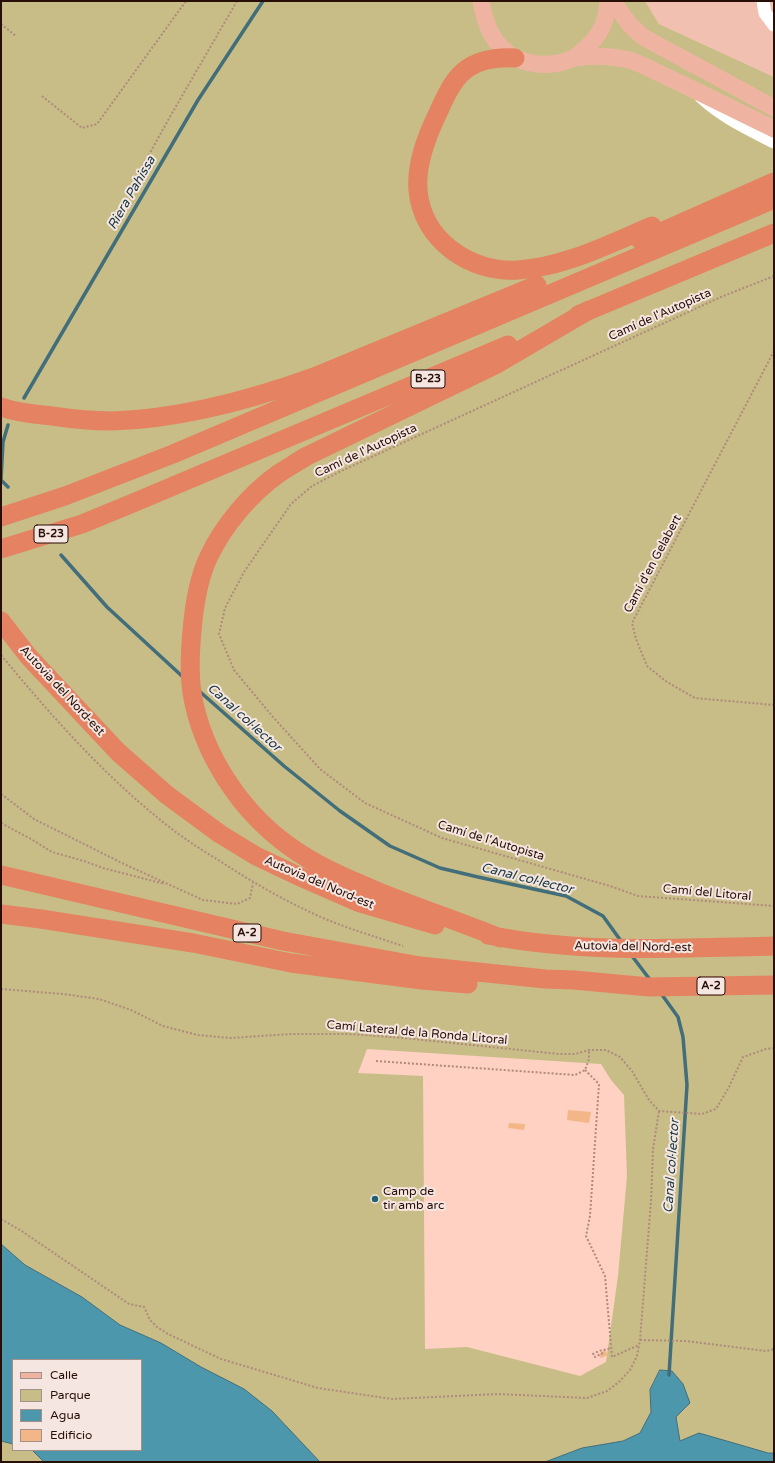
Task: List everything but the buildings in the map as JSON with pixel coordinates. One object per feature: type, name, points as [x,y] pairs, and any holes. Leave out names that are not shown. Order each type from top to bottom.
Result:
[{"type":"highway","points":[[515,58],[487,59],[464,71],[454,82],[442,104],[432,124],[422,153],[418,174],[418,190],[424,214],[440,241],[466,260],[489,269],[518,270],[542,267],[578,256],[668,220],[769,193]]},
{"type":"highway","points":[[2,408],[68,418],[112,421],[202,409],[276,391],[314,377],[543,283],[673,228],[769,193]]},
{"type":"highway","name":"B-23","points":[[2,517],[65,496],[180,451],[769,193]]},
{"type":"highway","name":"B-23","points":[[1,549],[82,524],[774,233]]},
{"type":"highway","points":[[500,938],[347,878],[307,859],[288,845],[255,814],[231,785],[210,750],[199,722],[192,694],[190,677],[190,652],[194,608],[203,572],[209,556],[219,539],[240,511],[266,484],[278,474],[305,457],[495,365],[589,310]]},
{"type":"highway","name":"Autovia del Nord-est","points":[[1,621],[29,657],[118,752],[166,795],[220,834],[256,856],[360,903],[432,924],[500,938],[588,948],[671,949],[774,946]]},
{"type":"highway","name":"A-2","points":[[1,875],[298,944],[420,966],[545,979],[570,986],[774,984]]},
{"type":"highway","points":[[1,914],[193,943],[292,962],[422,980],[570,986]]},
{"type":"main road","points":[[481,1],[485,22],[490,33],[497,43],[515,58],[531,63],[547,65],[574,58],[594,56],[630,60],[774,129]]},
{"type":"main road","points":[[574,58],[589,47],[597,37],[604,25],[608,1]]},
{"type":"main road","points":[[613,1],[629,24],[643,38],[774,108]]},
{"type":"lane","points":[[763,1],[765,13],[774,25]]},
{"type":"lane","points":[[690,88],[714,109],[730,120],[774,142]]},
{"type":"path","points":[[42,96],[82,128],[98,124],[186,1]]},
{"type":"path","points":[[131,187],[237,1]]},
{"type":"path","points":[[1,24],[16,36]]},
{"type":"path","name":"Camí de l'Autopista","points":[[638,896],[610,886],[442,838],[365,803],[320,769],[273,717],[234,670],[219,634],[225,608],[244,572],[291,504],[312,486],[339,472],[721,297],[774,276]]},
{"type":"path","name":"Camí d'en Gelabert","points":[[774,351],[632,623],[636,639],[647,666],[667,682],[695,698],[774,705]]},
{"type":"path","points":[[1,794],[34,819],[124,864],[203,900],[237,904],[250,898],[253,883]]},
{"type":"path","points":[[1,823],[52,852],[103,868],[172,886]]},
{"type":"path","name":"Camí del Litoral","points":[[638,896],[774,906]]},
{"type":"path","name":"Camí Lateral de la Ronda Litoral","points":[[1,989],[63,994],[99,999],[131,1010],[163,1026],[198,1035],[224,1038],[292,1034],[349,1034],[404,1038],[560,1054],[575,1054],[589,1050],[606,1050],[620,1057],[632,1071],[649,1100],[659,1111]]},
{"type":"path","points":[[1,1219],[20,1230],[129,1304],[144,1306],[150,1320],[157,1327],[168,1334],[221,1359],[318,1388],[392,1399],[498,1394],[587,1398],[607,1391],[619,1382],[630,1370],[637,1356],[640,1340],[648,1251],[653,1149],[659,1111],[702,1114],[716,1109],[729,1087],[743,1056],[774,1048]]},
{"type":"path","points":[[376,1061],[575,1075],[584,1070],[589,1059],[589,1050]]},
{"type":"path","points":[[584,1070],[599,1084],[590,1216],[586,1236],[605,1276],[612,1357],[639,1346]]},
{"type":"path","points":[[640,1340],[685,1341],[766,1351],[774,1349]]},
{"type":"path","points":[[603,1353],[595,1357],[593,1354],[599,1350],[612,1348]]},
{"type":"shaded area","points":[[645,1],[774,1],[774,77],[659,24]]},
{"type":"green space","points":[[1,1],[645,1],[659,24],[774,77],[774,1453],[680,1441],[676,1417],[686,1408],[683,1384],[672,1371],[660,1370],[650,1390],[651,1412],[640,1433],[623,1441],[582,1448],[545,1462],[320,1462],[300,1442],[201,1367],[161,1343],[120,1325],[82,1297],[25,1265],[1,1244]],"holes":[[[367,1049],[601,1064],[611,1080],[624,1095],[627,1176],[618,1276],[606,1362],[580,1376],[467,1347],[425,1349],[423,1076],[358,1073]]]},
{"type":"green space","points":[[1,1441],[12,1444],[12,1451],[33,1451],[44,1462],[1,1462]]},
{"type":"water","points":[[1,1244],[25,1265],[82,1297],[120,1325],[161,1343],[201,1367],[244,1389],[272,1411],[320,1462],[44,1462],[33,1451],[142,1451],[142,1359],[12,1359],[12,1444],[1,1441]]},
{"type":"water","points":[[660,1370],[672,1371],[683,1384],[690,1403],[676,1417],[680,1441],[699,1433],[768,1453],[774,1453],[774,1462],[545,1462],[582,1448],[623,1441],[640,1433],[651,1412],[650,1390]]},
{"type":"waterway","name":"Riera Pahissa","points":[[24,398],[198,100],[263,1]]},
{"type":"waterway","name":"Riera Pahissa","points":[[1,480],[3,442],[8,425]]},
{"type":"waterway","name":"Canal col·lector","points":[[1,480],[8,487]]},
{"type":"waterway","name":"Canal col·lector","points":[[61,555],[107,607],[183,677]]},
{"type":"waterway","name":"Canal col·lector","points":[[198,690],[284,766],[340,811],[390,846],[440,868],[566,896],[603,916],[621,941]]},
{"type":"waterway","name":"Canal col·lector","points":[[632,956],[651,981]]},
{"type":"waterway","name":"Canal col·lector","points":[[660,992],[678,1017],[683,1037],[687,1085],[669,1375]]},
{"type":"place","name":"Camp de tir amb arc","points":[[375,1199]]}]
